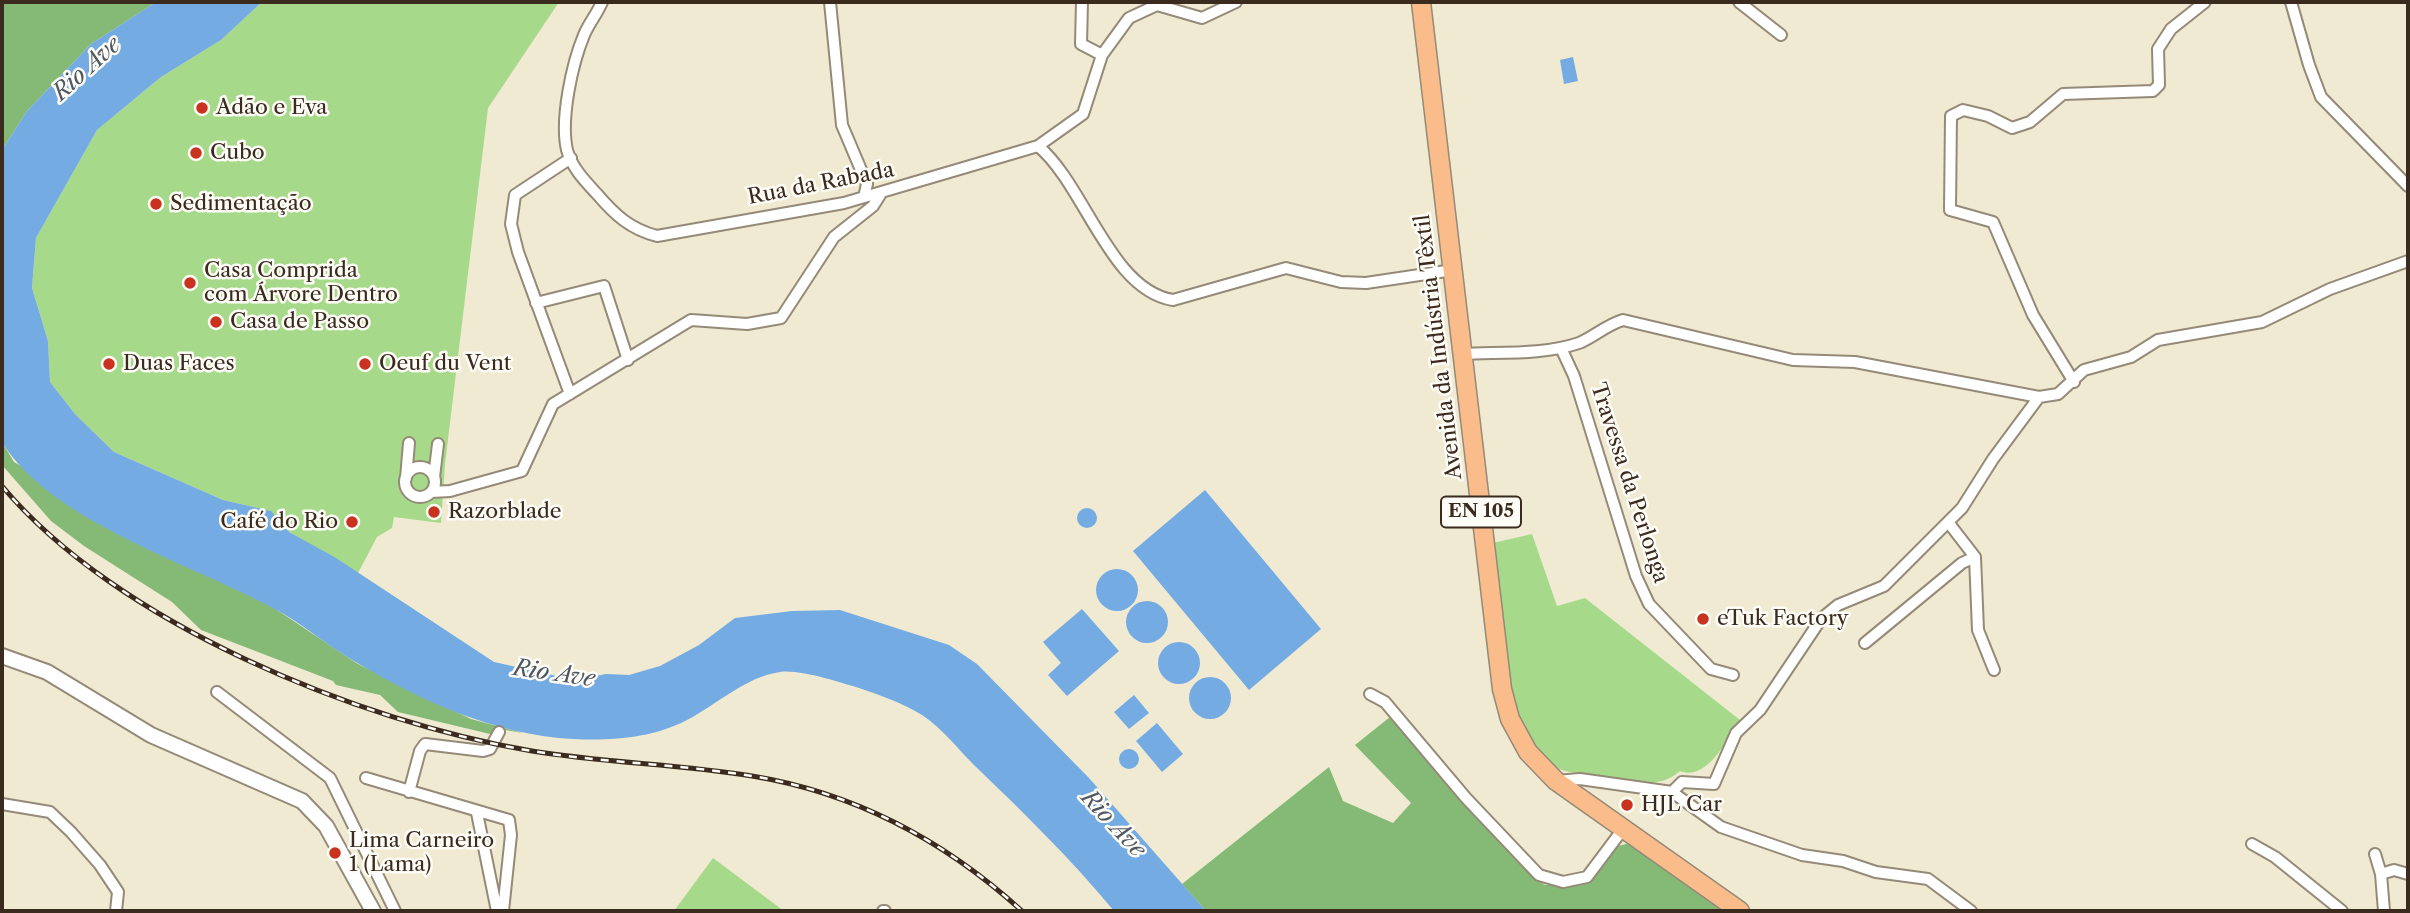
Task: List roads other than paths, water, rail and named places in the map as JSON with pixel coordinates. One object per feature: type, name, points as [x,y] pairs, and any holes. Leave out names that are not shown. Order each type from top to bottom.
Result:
[{"type":"main road","name":"Avenida da Indústria Têxtil","points":[[1421,2],[1502,689],[1510,719],[1528,752],[1556,781],[1740,911]]},
{"type":"street","points":[[570,394],[536,303],[511,223],[515,195],[571,158],[567,149],[570,86],[585,33],[602,2]]},
{"type":"street","points":[[830,2],[842,125],[866,184],[864,197]]},
{"type":"street","points":[[1082,2],[1081,44],[1102,54]]},
{"type":"street","name":"Rua da Rabada","points":[[571,158],[575,169],[633,230],[657,236],[880,195],[1038,146],[1083,114],[1102,54],[1129,18],[1157,5],[1202,18],[1236,2]]},
{"type":"street","points":[[1739,2],[1781,35]]},
{"type":"street","points":[[2074,382],[2033,315],[1993,222],[1950,210],[1951,116],[1963,110],[1988,116],[2012,128],[2030,122],[2063,94],[2153,91],[2159,85],[2158,48],[2171,29],[2204,2]]},
{"type":"street","points":[[2291,2],[2321,97],[2407,182]]},
{"type":"street","points":[[1038,146],[1058,164],[1131,277],[1157,298],[1173,300],[1286,268],[1341,282],[1366,284],[1453,270]]},
{"type":"street","points":[[406,484],[410,472],[419,467],[427,469],[433,483],[450,491],[522,471],[554,404],[691,320],[747,324],[781,318],[834,237],[873,206],[880,195]]},
{"type":"street","points":[[1463,354],[1561,348],[1581,342],[1609,324],[1623,320],[1793,360],[1855,362],[2039,397],[2058,394],[2084,370],[2131,357],[2158,340],[2262,322],[2330,289],[2408,261]]},
{"type":"street","points":[[536,303],[604,286],[628,360]]},
{"type":"street","name":"Travessa da Perlonga","points":[[1561,348],[1574,376],[1636,576],[1649,604],[1711,669],[1732,675]]},
{"type":"street","points":[[1672,792],[1682,782],[1714,784],[1736,733],[1760,710],[1821,619],[1838,605],[1884,586],[1962,508],[1993,459],[2039,397]]},
{"type":"street","points":[[409,443],[406,484],[410,493],[417,496],[433,483],[438,444]]},
{"type":"street","points":[[1948,522],[1975,557],[1978,630],[1994,670]]},
{"type":"street","points":[[1864,643],[1962,563],[1975,557]]},
{"type":"street","points":[[2,656],[47,672],[151,735],[302,801],[326,826],[373,911]]},
{"type":"street","points":[[217,692],[330,778],[395,911]]},
{"type":"street","points":[[1370,694],[1385,702],[1466,798],[1539,875],[1563,882],[1587,877],[1623,829]]},
{"type":"street","points":[[409,792],[420,751],[425,744],[483,751],[490,749],[499,732]]},
{"type":"street","points":[[366,778],[477,813],[498,815],[509,820],[511,835],[503,911]]},
{"type":"street","points":[[1556,781],[1580,779],[1672,792],[1721,827],[1802,855],[1843,861],[1876,872],[1928,879],[1971,911]]},
{"type":"street","points":[[2,804],[50,812],[100,865],[118,892],[116,911]]},
{"type":"street","points":[[477,813],[497,911]]},
{"type":"street","points":[[2252,845],[2275,857],[2342,911]]},
{"type":"street","points":[[2375,854],[2381,874],[2384,911]]},
{"type":"street","points":[[2381,874],[2394,870],[2408,874]]},
{"type":"water","name":"Rio Ave","points":[[156,2],[262,2],[221,40],[161,77],[97,130],[36,238],[32,288],[48,341],[50,382],[75,414],[114,452],[223,500],[271,511],[289,532],[336,558],[494,662],[575,680],[606,674],[629,675],[660,666],[699,645],[735,618],[792,611],[840,610],[949,645],[977,664],[1089,778],[1206,911],[1114,911],[1046,836],[936,726],[915,711],[878,694],[821,677],[780,672],[743,685],[687,720],[646,734],[617,739],[573,739],[516,731],[489,724],[409,691],[348,657],[271,607],[124,538],[53,495],[24,470],[2,442],[2,150],[27,111],[91,44]]},
{"type":"water","points":[[1573,57],[1578,81],[1564,84],[1560,60]]},
{"type":"water","points":[[1205,490],[1321,629],[1249,690],[1133,551]]},
{"type":"water","points":[[1083,508],[1091,508],[1097,518],[1091,528],[1083,528],[1077,522],[1077,514]]},
{"type":"water","points":[[1117,569],[1132,575],[1138,590],[1132,605],[1117,611],[1102,605],[1096,590],[1102,575]]},
{"type":"water","points":[[1147,601],[1162,607],[1168,622],[1162,637],[1147,643],[1132,637],[1126,622],[1132,607]]},
{"type":"water","points":[[1082,609],[1119,651],[1067,696],[1048,675],[1061,663],[1043,642]]},
{"type":"water","points":[[1179,642],[1194,648],[1200,663],[1194,678],[1179,684],[1164,678],[1158,663],[1164,648]]},
{"type":"water","points":[[1210,677],[1225,683],[1231,698],[1225,713],[1210,719],[1195,713],[1189,698],[1195,683]]},
{"type":"water","points":[[1134,695],[1149,713],[1129,729],[1114,712]]},
{"type":"water","points":[[1157,723],[1183,754],[1162,772],[1136,741]]},
{"type":"water","points":[[1125,749],[1133,749],[1139,759],[1133,769],[1125,769],[1119,763],[1119,755]]},
{"type":"railway","points":[[2,486],[50,536],[109,581],[174,622],[245,659],[318,691],[392,717],[464,737],[532,751],[752,776],[827,794],[863,808],[930,842],[993,886],[1022,911]]},
{"type":"place","name":"Adão e Eva","points":[[202,108]]},
{"type":"place","name":"Cubo","points":[[196,153]]},
{"type":"place","name":"Sedimentação","points":[[156,204]]},
{"type":"place","name":"Casa Comprida com Árvore Dentro","points":[[190,283]]},
{"type":"place","name":"Casa de Passo","points":[[216,322]]},
{"type":"place","name":"Duas Faces","points":[[109,364]]},
{"type":"place","name":"Oeuf du Vent","points":[[365,364]]},
{"type":"place","name":"Razorblade","points":[[434,512]]},
{"type":"place","name":"Café do Rio","points":[[352,522]]},
{"type":"place","name":"eTuk Factory","points":[[1703,619]]},
{"type":"place","name":"HJL Car","points":[[1627,805]]},
{"type":"place","name":"Lima Carneiro 1 (Lama)","points":[[335,853]]}]
